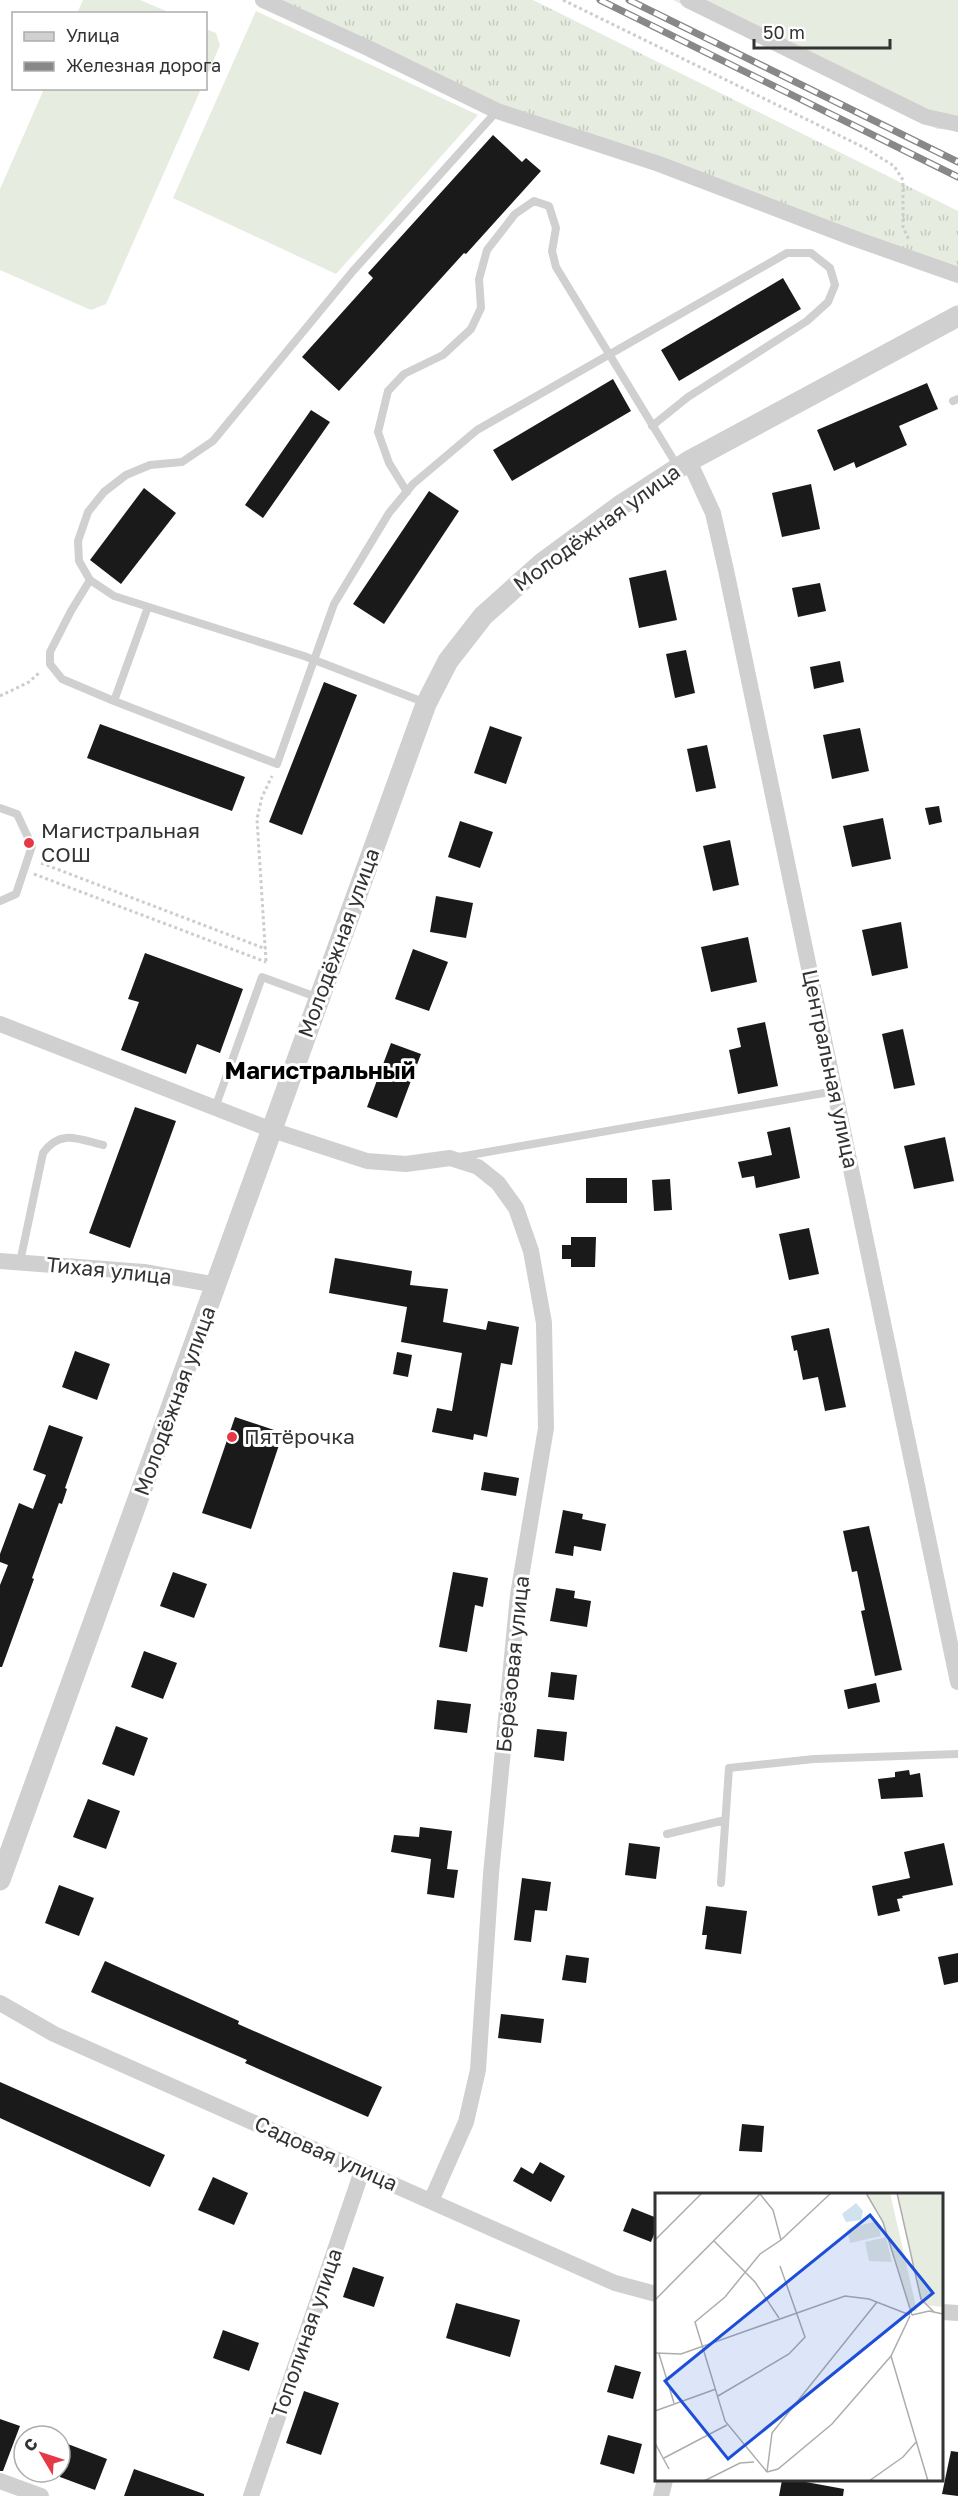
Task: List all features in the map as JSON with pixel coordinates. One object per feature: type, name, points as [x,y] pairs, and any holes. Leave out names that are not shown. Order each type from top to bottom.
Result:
[{"type":"street","points":[[263,0],[370,48],[497,111],[658,164],[853,238],[958,274]]},
{"type":"street","points":[[688,0],[926,117],[958,124]]},
{"type":"street","name":"Молодёжная улица","points":[[0,1880],[218,1285],[426,704],[448,661],[483,616],[541,564],[621,505],[684,464],[958,316]]},
{"type":"street","name":"Центральная улица","points":[[684,464],[713,513],[726,570],[958,1682]]},
{"type":"street","points":[[0,1024],[272,1130],[367,1161],[406,1164],[450,1158]]},
{"type":"street","name":"Берёзовая улица","points":[[431,2201],[466,2122],[478,2070],[491,1874],[518,1595],[546,1428],[544,1323],[531,1251],[524,1230],[516,1209],[498,1182],[478,1167],[450,1158]]},
{"type":"street","name":"Тихая улица","points":[[0,1261],[144,1272],[218,1285]]},
{"type":"street","name":"Садовая улица","points":[[0,2003],[54,2034],[362,2171],[615,2283],[655,2293]]},
{"type":"street","name":"Тополиная улица","points":[[251,2496],[362,2171]]},
{"type":"street","points":[[943,2312],[958,2313]]},
{"type":"street","points":[[0,2481],[41,2496]]},
{"type":"street","points":[[662,2496],[665,2481]]},
{"type":"lane","points":[[426,704],[315,660],[114,596],[90,580],[79,561],[78,541],[88,512],[104,492],[126,475],[150,465],[182,462],[213,441],[353,272],[497,111]]},
{"type":"lane","points":[[407,492],[388,463],[378,432],[388,391],[404,374],[443,355],[471,329],[481,308],[479,279],[487,250],[516,214],[534,201],[549,206],[556,228],[552,251],[556,267],[652,426],[684,464]]},
{"type":"lane","points":[[90,580],[50,652],[50,664],[62,679],[277,764],[334,604],[389,513],[407,492],[477,430],[787,253],[811,253],[830,268],[835,285],[828,302],[814,315],[688,397],[652,426]]},
{"type":"lane","points":[[114,701],[148,607]]},
{"type":"lane","points":[[0,808],[17,814],[32,846],[16,894],[0,901]]},
{"type":"lane","points":[[215,1108],[262,977],[319,998]]},
{"type":"lane","points":[[450,1158],[835,1091]]},
{"type":"lane","points":[[20,1262],[43,1153],[50,1143],[59,1138],[71,1138],[103,1145]]},
{"type":"lane","points":[[721,1883],[729,1768],[814,1759],[958,1754]]},
{"type":"lane","points":[[668,1834],[726,1820]]},
{"type":"path","points":[[563,0],[865,148],[894,166],[903,180],[903,227],[912,249],[927,264]]},
{"type":"path","points":[[0,696],[29,682],[50,664]]},
{"type":"path","points":[[262,977],[266,962],[266,949],[257,819],[262,797],[277,764]]},
{"type":"path","points":[[28,858],[266,949]]},
{"type":"path","points":[[24,870],[266,962]]},
{"type":"green space","points":[[83,0],[140,0],[169,12],[77,12]]},
{"type":"green space","points":[[263,0],[533,0],[958,211],[958,270],[497,111]]},
{"type":"green space","points":[[673,0],[958,0],[958,130],[937,129]]},
{"type":"green space","points":[[256,11],[478,115],[336,274],[173,198]]},
{"type":"green space","points":[[207,29],[216,33],[220,45],[207,76]]},
{"type":"green space","points":[[44,90],[201,90],[106,304],[91,310],[0,270],[0,189]]},
{"type":"building","points":[[493,135],[522,162],[526,158],[541,171],[339,391],[302,357],[373,278],[368,273]]},
{"type":"building","points":[[783,278],[801,309],[679,381],[661,350]]},
{"type":"building","points":[[613,379],[631,411],[512,481],[493,450]]},
{"type":"building","points":[[927,383],[938,409],[899,426],[907,445],[856,468],[854,462],[834,471],[817,430]]},
{"type":"building","points":[[311,410],[330,422],[263,518],[245,505]]},
{"type":"building","points":[[811,484],[820,529],[782,537],[772,493]]},
{"type":"building","points":[[144,488],[176,513],[121,584],[90,560]]},
{"type":"building","points":[[429,491],[459,511],[384,624],[353,604]]},
{"type":"building","points":[[666,570],[677,620],[639,628],[629,578]]},
{"type":"building","points":[[820,583],[826,611],[798,617],[792,588]]},
{"type":"building","points":[[686,650],[695,693],[675,698],[666,654]]},
{"type":"building","points":[[840,661],[844,682],[814,689],[810,667]]},
{"type":"building","points":[[324,682],[357,695],[302,835],[269,822]]},
{"type":"building","points":[[100,724],[245,777],[232,811],[87,758]]},
{"type":"building","points":[[490,726],[522,737],[506,784],[474,773]]},
{"type":"building","points":[[860,728],[869,771],[832,779],[823,735]]},
{"type":"building","points":[[707,745],[716,788],[696,792],[687,749]]},
{"type":"building","points":[[939,806],[942,822],[929,825],[925,808]]},
{"type":"building","points":[[883,818],[891,859],[852,867],[843,826]]},
{"type":"building","points":[[460,821],[493,832],[480,868],[448,857]]},
{"type":"building","points":[[730,840],[739,885],[713,891],[703,846]]},
{"type":"building","points":[[436,896],[473,903],[466,938],[430,932]]},
{"type":"building","points":[[901,922],[908,968],[872,976],[862,930]]},
{"type":"building","points":[[748,937],[757,982],[711,992],[701,947]]},
{"type":"building","points":[[413,949],[448,962],[429,1011],[395,999]]},
{"type":"building","points":[[145,953],[243,989],[220,1053],[197,1044],[186,1074],[121,1050],[139,1002],[128,999]]},
{"type":"building","points":[[765,1022],[778,1086],[738,1094],[729,1050],[741,1047],[737,1028]]},
{"type":"building","points":[[903,1029],[915,1085],[894,1089],[882,1034]]},
{"type":"building","points":[[391,1043],[421,1054],[397,1118],[367,1107]]},
{"type":"building","points":[[135,1107],[176,1121],[130,1248],[89,1233]]},
{"type":"building","points":[[790,1127],[800,1178],[756,1188],[754,1176],[742,1178],[738,1162],[772,1155],[767,1132]]},
{"type":"building","points":[[945,1137],[954,1181],[914,1189],[904,1146]]},
{"type":"building","points":[[586,1178],[627,1178],[627,1203],[586,1203]]},
{"type":"building","points":[[670,1179],[672,1210],[654,1211],[652,1180]]},
{"type":"building","points":[[809,1228],[819,1274],[789,1280],[779,1234]]},
{"type":"building","points":[[571,1237],[596,1237],[595,1267],[571,1267],[571,1259],[562,1259],[562,1245],[571,1245]]},
{"type":"building","points":[[335,1258],[412,1271],[410,1285],[448,1289],[443,1322],[486,1330],[488,1321],[519,1327],[512,1365],[501,1363],[487,1437],[474,1434],[473,1440],[432,1432],[437,1408],[452,1411],[462,1353],[401,1342],[407,1307],[329,1293]]},
{"type":"building","points":[[829,1328],[846,1407],[825,1411],[818,1377],[803,1380],[797,1350],[794,1351],[791,1336]]},
{"type":"building","points":[[75,1351],[110,1364],[97,1400],[62,1387]]},
{"type":"building","points":[[397,1352],[412,1355],[408,1377],[393,1374]]},
{"type":"building","points":[[235,1417],[283,1433],[251,1529],[202,1513]]},
{"type":"building","points":[[49,1425],[83,1437],[65,1488],[67,1489],[62,1504],[59,1503],[32,1578],[34,1579],[2,1667],[0,1667],[0,1585],[8,1565],[0,1562],[0,1554],[19,1503],[33,1509],[46,1475],[33,1470]]},
{"type":"building","points":[[484,1472],[519,1478],[516,1496],[481,1490]]},
{"type":"building","points":[[563,1510],[583,1514],[582,1519],[606,1524],[601,1551],[574,1546],[573,1556],[555,1553]]},
{"type":"building","points":[[869,1526],[902,1670],[875,1676],[861,1611],[865,1610],[857,1571],[852,1572],[843,1531]]},
{"type":"building","points":[[173,1572],[207,1584],[194,1618],[160,1606]]},
{"type":"building","points":[[453,1572],[488,1578],[483,1607],[475,1605],[467,1652],[439,1647]]},
{"type":"building","points":[[556,1588],[575,1591],[574,1598],[591,1601],[587,1627],[550,1621]]},
{"type":"building","points":[[144,1651],[177,1663],[163,1699],[131,1687]]},
{"type":"building","points":[[551,1672],[577,1675],[574,1700],[548,1697]]},
{"type":"building","points":[[876,1683],[880,1702],[848,1709],[844,1690]]},
{"type":"building","points":[[437,1700],[471,1704],[467,1733],[434,1729]]},
{"type":"building","points":[[116,1726],[148,1738],[134,1776],[102,1764]]},
{"type":"building","points":[[537,1729],[567,1732],[564,1761],[534,1757]]},
{"type":"building","points":[[909,1770],[910,1775],[920,1773],[923,1797],[881,1799],[878,1779],[895,1777],[895,1772]]},
{"type":"building","points":[[88,1799],[120,1811],[106,1849],[73,1837]]},
{"type":"building","points":[[420,1827],[452,1831],[447,1869],[458,1870],[454,1898],[427,1894],[431,1859],[391,1852],[394,1835],[419,1837]]},
{"type":"building","points":[[629,1843],[660,1847],[656,1879],[625,1875]]},
{"type":"building","points":[[944,1843],[953,1885],[902,1896],[903,1898],[897,1899],[900,1911],[878,1916],[872,1886],[910,1878],[904,1852]]},
{"type":"building","points":[[522,1878],[551,1882],[547,1911],[535,1910],[531,1942],[514,1940]]},
{"type":"building","points":[[59,1885],[94,1898],[79,1936],[45,1923]]},
{"type":"building","points":[[706,1906],[747,1911],[741,1954],[705,1949],[707,1935],[702,1935]]},
{"type":"building","points":[[958,1953],[958,1982],[944,1985],[938,1957]]},
{"type":"building","points":[[566,1955],[589,1958],[586,1983],[562,1980]]},
{"type":"building","points":[[105,1961],[239,2021],[238,2024],[382,2087],[368,2117],[245,2063],[247,2060],[91,1992]]},
{"type":"building","points":[[501,2014],[544,2019],[541,2043],[498,2038]]},
{"type":"building","points":[[0,2082],[165,2155],[150,2187],[0,2118]]},
{"type":"building","points":[[742,2124],[764,2126],[762,2152],[739,2151]]},
{"type":"building","points":[[540,2162],[565,2176],[551,2202],[513,2181],[521,2167],[533,2174]]},
{"type":"building","points":[[213,2177],[248,2193],[234,2225],[198,2210]]},
{"type":"building","points":[[632,2208],[655,2217],[655,2232],[651,2242],[623,2231]]},
{"type":"building","points":[[353,2267],[384,2277],[374,2307],[343,2297]]},
{"type":"building","points":[[456,2303],[520,2320],[510,2357],[446,2338]]},
{"type":"building","points":[[223,2330],[259,2343],[249,2371],[213,2358]]},
{"type":"building","points":[[615,2365],[641,2372],[633,2399],[607,2392]]},
{"type":"building","points":[[304,2391],[339,2403],[321,2455],[286,2443]]},
{"type":"building","points":[[0,2419],[14,2424],[12,2424],[12,2447],[3,2471],[0,2471]]},
{"type":"building","points":[[608,2435],[642,2444],[634,2474],[600,2464]]},
{"type":"building","points":[[72,2446],[107,2459],[95,2490],[72,2481]]},
{"type":"building","points":[[951,2451],[958,2452],[958,2496],[942,2494]]},
{"type":"building","points":[[134,2469],[204,2494],[204,2496],[124,2496]]},
{"type":"building","points":[[782,2481],[800,2481],[844,2489],[843,2496],[779,2496]]},
{"type":"railway","points":[[600,0],[958,177]]},
{"type":"railway","points":[[629,0],[958,162]]},
{"type":"place","name":"Магистральная СОШ","points":[[29,843]]},
{"type":"place","name":"Пятёрочка","points":[[232,1437]]},
{"type":"district","name":"Магистральный","points":[[320,1071]]}]
